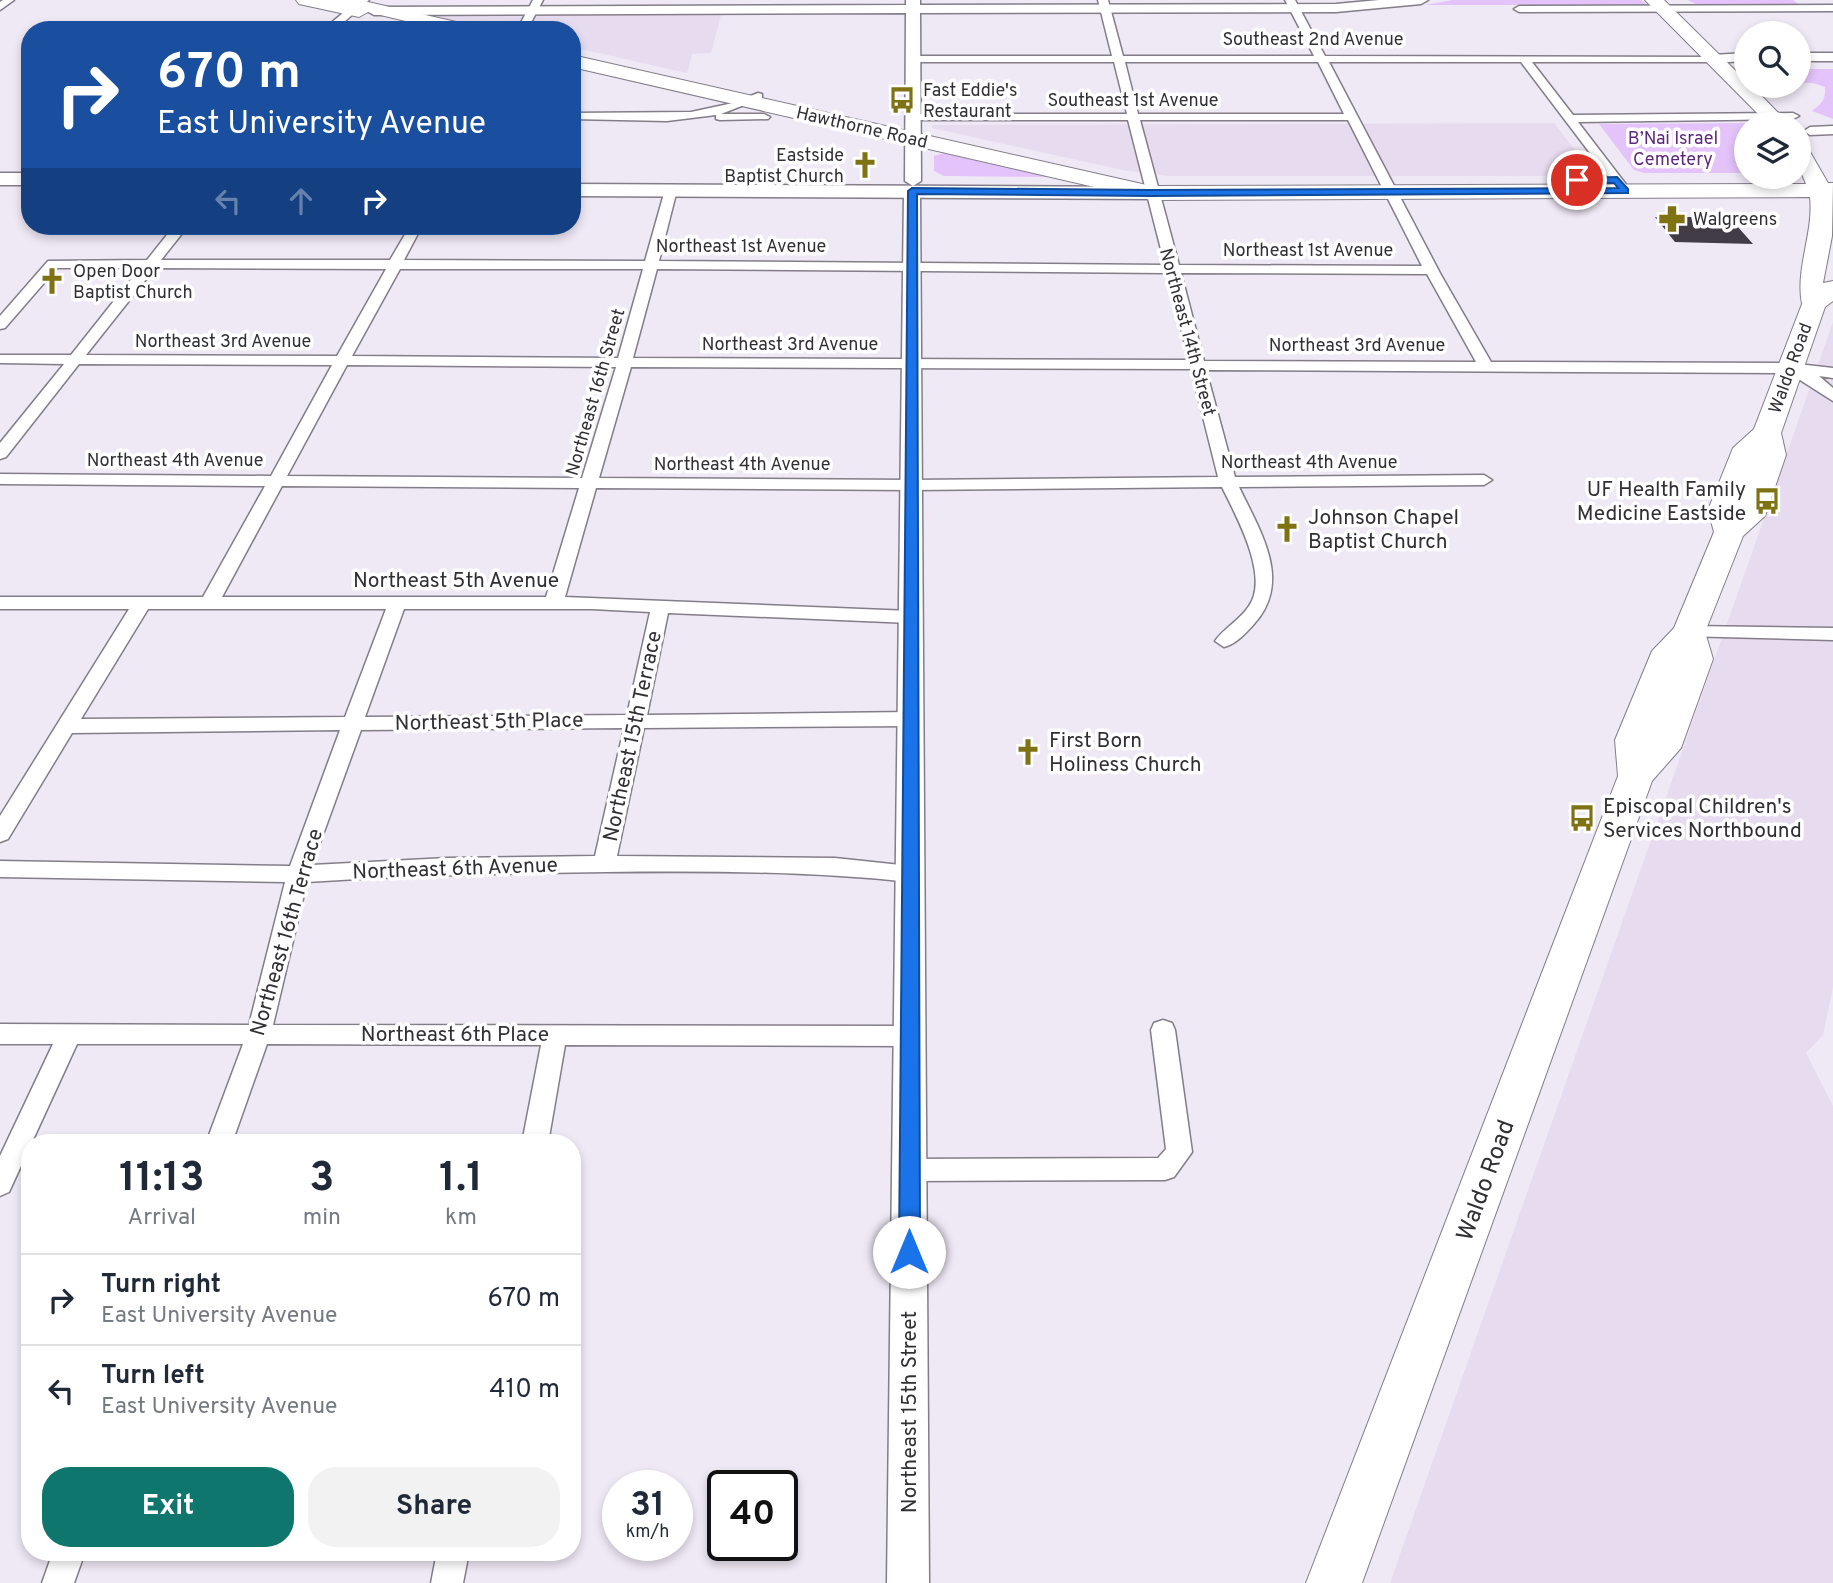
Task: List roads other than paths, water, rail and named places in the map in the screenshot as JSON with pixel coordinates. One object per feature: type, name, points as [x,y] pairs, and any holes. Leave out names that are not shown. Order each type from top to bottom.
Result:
[{"type":"highway","points":[[304,0],[352,4],[405,21]]},
{"type":"highway","points":[[1668,4],[1734,60]]},
{"type":"highway","points":[[353,21],[385,15],[418,21]]},
{"type":"highway","name":"Hawthorne Road","points":[[581,55],[753,99]]},
{"type":"highway","name":"Hawthorne Road","points":[[581,63],[913,129],[1150,187]]},
{"type":"highway","points":[[1765,98],[1776,112]]},
{"type":"highway","name":"Hawthorne Road","points":[[913,129],[1110,184],[1150,187]]},
{"type":"highway","points":[[1811,141],[1830,143]]},
{"type":"highway","points":[[1811,154],[1826,185]]},
{"type":"highway","points":[[1621,186],[1725,190],[1826,185]]},
{"type":"highway","points":[[1150,187],[1826,185]]},
{"type":"highway","name":"Waldo Road","points":[[1334,1583],[1636,776],[1663,748],[1670,730],[1696,659],[1689,632],[1729,532],[1750,516],[1772,455],[1767,433],[1789,368],[1824,296],[1809,283],[1818,248],[1826,185]]},
{"type":"highway","points":[[1725,190],[1793,200],[1812,210],[1821,219]]},
{"type":"main road","points":[[0,179],[21,179]]},
{"type":"main road","points":[[581,180],[672,185],[1150,187]]},
{"type":"main road","points":[[913,186],[1110,184]]},
{"type":"main road","points":[[581,190],[672,185]]},
{"type":"main road","points":[[0,188],[21,188]]},
{"type":"street","points":[[0,7],[9,0]]},
{"type":"street","points":[[385,15],[535,6],[1292,4],[1367,7],[1421,0]]},
{"type":"street","points":[[336,21],[352,4]]},
{"type":"street","name":"Northeast 14th Street","points":[[1104,4],[1228,482],[1261,556],[1263,598],[1238,631],[1224,641]]},
{"type":"street","points":[[1292,4],[1353,117],[1429,270],[1485,365]]},
{"type":"street","points":[[1520,9],[1668,4],[1833,8]]},
{"type":"street","name":"Northeast 15th Street","points":[[908,1583],[913,5]]},
{"type":"street","points":[[1811,57],[1833,57]]},
{"type":"street","points":[[1522,58],[1621,186]]},
{"type":"street","name":"Southeast 2nd Avenue","points":[[913,59],[1522,58],[1734,62]]},
{"type":"street","points":[[1811,63],[1833,63]]},
{"type":"street","points":[[683,117],[713,113],[753,99]]},
{"type":"street","points":[[581,116],[764,117]]},
{"type":"street","name":"Southeast 1st Avenue","points":[[913,129],[1133,117],[1353,117]]},
{"type":"street","points":[[1570,119],[1734,118]]},
{"type":"street","name":"Northeast 16th Street","points":[[554,603],[624,364],[672,185]]},
{"type":"street","points":[[0,454],[174,235]]},
{"type":"street","points":[[210,602],[411,235]]},
{"type":"street","name":"Northeast 1st Avenue","points":[[0,325],[53,264],[816,265],[912,268],[1429,270]]},
{"type":"street","name":"Northeast 3rd Avenue","points":[[0,359],[624,364],[1485,365],[1789,368],[1833,373]]},
{"type":"street","name":"Northeast 3rd Avenue","points":[[1789,368],[1833,362]]},
{"type":"street","points":[[1789,368],[1815,380],[1833,396]]},
{"type":"street","name":"Northeast 4th Avenue","points":[[0,479],[912,485],[1484,480]]},
{"type":"street","name":"Northeast 5th Avenue","points":[[0,603],[554,603],[911,617]]},
{"type":"street","points":[[0,834],[142,603]]},
{"type":"street","name":"Northeast 16th Terrace","points":[[222,1134],[259,1033],[298,874],[397,603]]},
{"type":"street","name":"Northeast 15th Terrace","points":[[604,864],[660,608]]},
{"type":"street","points":[[1689,632],[1833,634]]},
{"type":"street","name":"Northeast 5th Place","points":[[68,726],[212,727],[353,723],[911,719]]},
{"type":"street","name":"Northeast 6th Avenue","points":[[0,869],[298,874],[447,866],[788,863],[911,874]]},
{"type":"street","points":[[909,1170],[1165,1169],[1179,1152],[1163,1030]]},
{"type":"street","points":[[23,1134],[69,1033]]},
{"type":"street","name":"Northeast 6th Place","points":[[0,1034],[910,1036]]},
{"type":"street","points":[[537,1134],[555,1034]]},
{"type":"street","points":[[0,1184],[21,1138]]},
{"type":"street","points":[[58,1583],[66,1561]]},
{"type":"street","points":[[447,1583],[451,1561]]},
{"type":"place","name":"Fast Eddie's Restaurant","points":[[902,100]]},
{"type":"place","name":"Eastside Baptist Church","points":[[865,165]]},
{"type":"place","name":"Walgreens","points":[[1672,219]]},
{"type":"place","name":"Open Door Baptist Church","points":[[52,281]]},
{"type":"place","name":"UF Health Family Medicine Eastside","points":[[1767,501]]},
{"type":"place","name":"Johnson Chapel Baptist Church","points":[[1287,529]]},
{"type":"place","name":"First Born Holiness Church","points":[[1028,752]]},
{"type":"place","name":"Episcopal Children's Services Northbound","points":[[1582,818]]},
{"type":"park label","name":"B’Nai Israel Cemetery","points":[[1673,148]]}]
